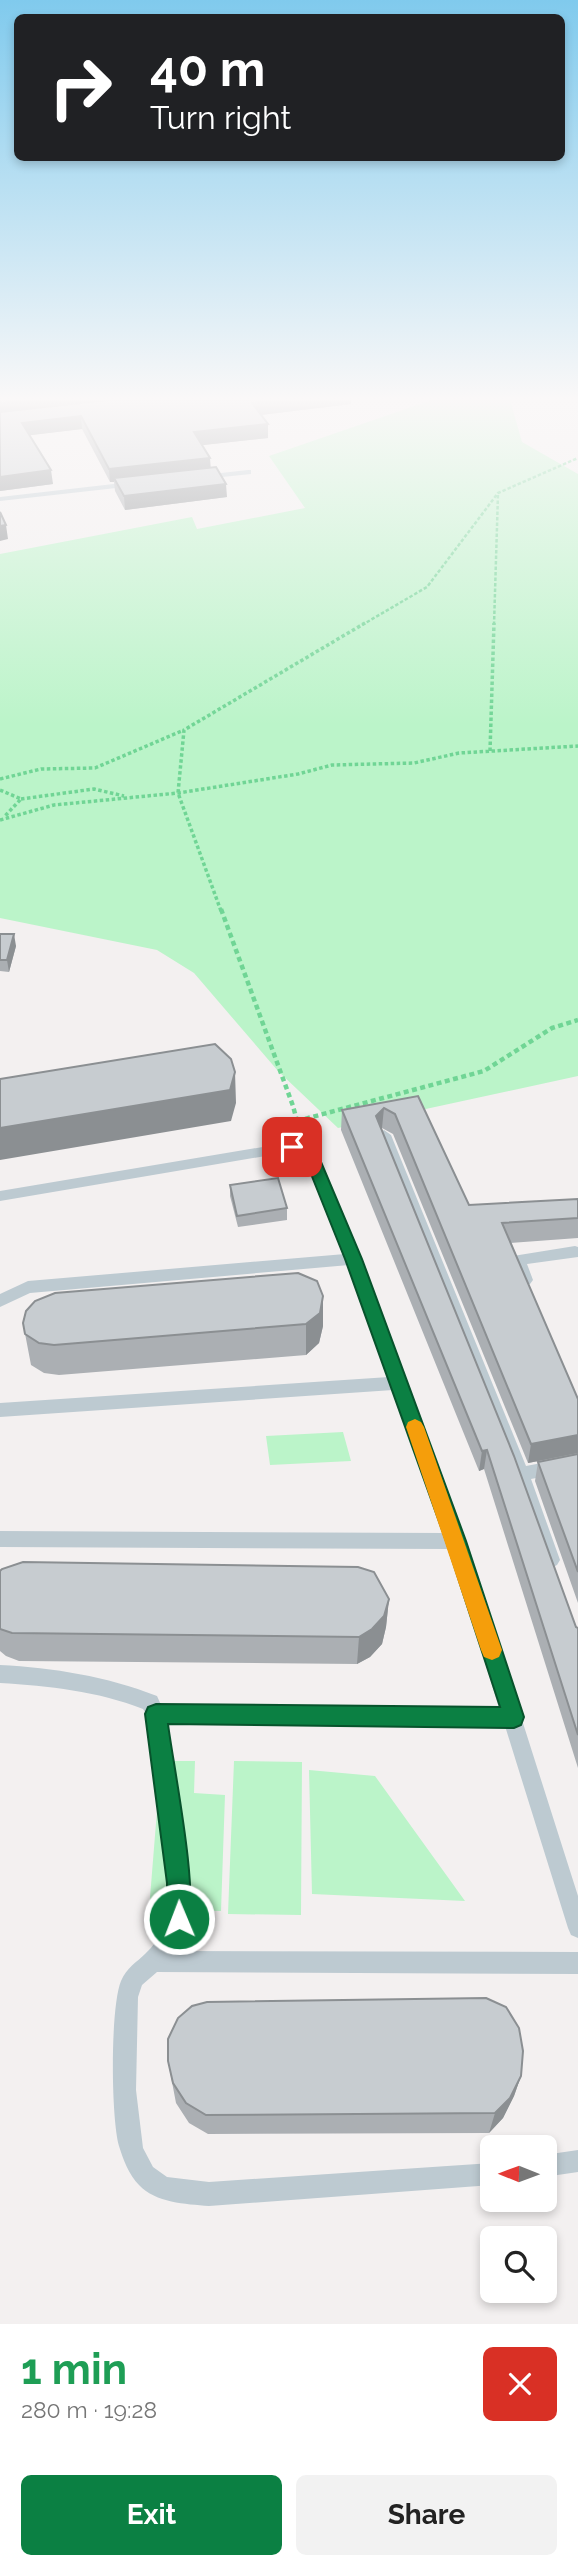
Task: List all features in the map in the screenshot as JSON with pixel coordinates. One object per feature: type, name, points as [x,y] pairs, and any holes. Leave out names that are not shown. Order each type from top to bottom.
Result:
[{"type":"lane","points":[[384,1135],[522,1474],[556,1574]]},
{"type":"lane","points":[[0,1196],[292,1147],[316,1166],[354,1259],[456,1541],[514,1717],[578,1928]]},
{"type":"lane","points":[[530,1291],[519,1260],[575,1252]]},
{"type":"lane","points":[[0,1301],[28,1287],[354,1259]]},
{"type":"lane","points":[[0,1410],[399,1383]]},
{"type":"lane","points":[[522,1474],[578,1463]]},
{"type":"lane","points":[[0,1539],[456,1541]]},
{"type":"lane","points":[[0,1674],[65,1678],[101,1686],[150,1702],[156,1714],[180,1906],[179,1919],[154,1961],[136,1973],[126,2006],[126,2106],[130,2144],[138,2164],[148,2178],[185,2193],[209,2194],[480,2175]]},
{"type":"lane","points":[[156,1714],[514,1717]]},
{"type":"lane","points":[[154,1961],[578,1963]]},
{"type":"lane","points":[[557,2164],[578,2161]]},
{"type":"path","points":[[0,779],[41,769],[95,768],[184,730],[427,587],[486,508]]},
{"type":"path","points":[[490,751],[498,508]]},
{"type":"path","points":[[184,730],[178,793],[293,1106],[296,1121],[292,1147]]},
{"type":"path","points":[[0,820],[54,805],[178,793],[298,774],[332,765],[414,763],[459,753],[578,746]]},
{"type":"path","points":[[0,790],[21,799],[94,789],[130,798]]},
{"type":"path","points":[[0,820],[21,799]]},
{"type":"path","points":[[296,1121],[484,1071],[552,1028],[578,1020]]},
{"type":"green space","points":[[303,508],[578,508],[578,1076],[338,1128],[278,1071],[194,973],[157,950],[0,918],[0,554],[192,517],[197,529]]},
{"type":"green space","points":[[343,1432],[351,1461],[270,1465],[266,1436]]},
{"type":"green space","points":[[161,1761],[195,1761],[194,1793],[225,1795],[221,1911],[149,1910]]},
{"type":"green space","points":[[234,1761],[302,1762],[301,1915],[228,1914]]},
{"type":"green space","points":[[309,1770],[375,1776],[465,1901],[312,1894]]},
{"type":"building","points":[[0,512],[6,525],[0,526]]},
{"type":"building","points":[[0,934],[14,934],[7,960],[0,960]]},
{"type":"building","points":[[215,1044],[231,1059],[235,1072],[230,1090],[0,1128],[0,1079]]},
{"type":"building","points":[[418,1096],[469,1205],[578,1199],[578,1218],[502,1223],[578,1399],[578,1435],[531,1444],[395,1114],[384,1108],[376,1116],[514,1456],[578,1628],[578,1735],[487,1450],[482,1451],[342,1110]]},
{"type":"building","points":[[278,1178],[287,1208],[237,1216],[230,1185]]},
{"type":"building","points":[[298,1273],[317,1281],[323,1296],[320,1313],[306,1324],[54,1345],[39,1343],[25,1334],[23,1323],[26,1311],[35,1301],[55,1293]]},
{"type":"building","points":[[578,1454],[578,1572],[538,1462]]},
{"type":"building","points":[[23,1562],[358,1567],[374,1572],[389,1599],[384,1616],[372,1629],[359,1637],[12,1633],[0,1629],[0,1571]]},
{"type":"building","points":[[486,1998],[506,2007],[519,2028],[523,2051],[521,2076],[510,2098],[495,2113],[206,2115],[186,2103],[173,2083],[168,2061],[168,2039],[178,2018],[192,2006],[207,2002]]},
{"type":"slow traffic","points":[[415,1427],[492,1650]]},
{"type":"route","points":[[179,1919],[178,1883],[156,1714],[514,1717],[456,1541],[354,1259],[316,1166],[292,1147]]}]
